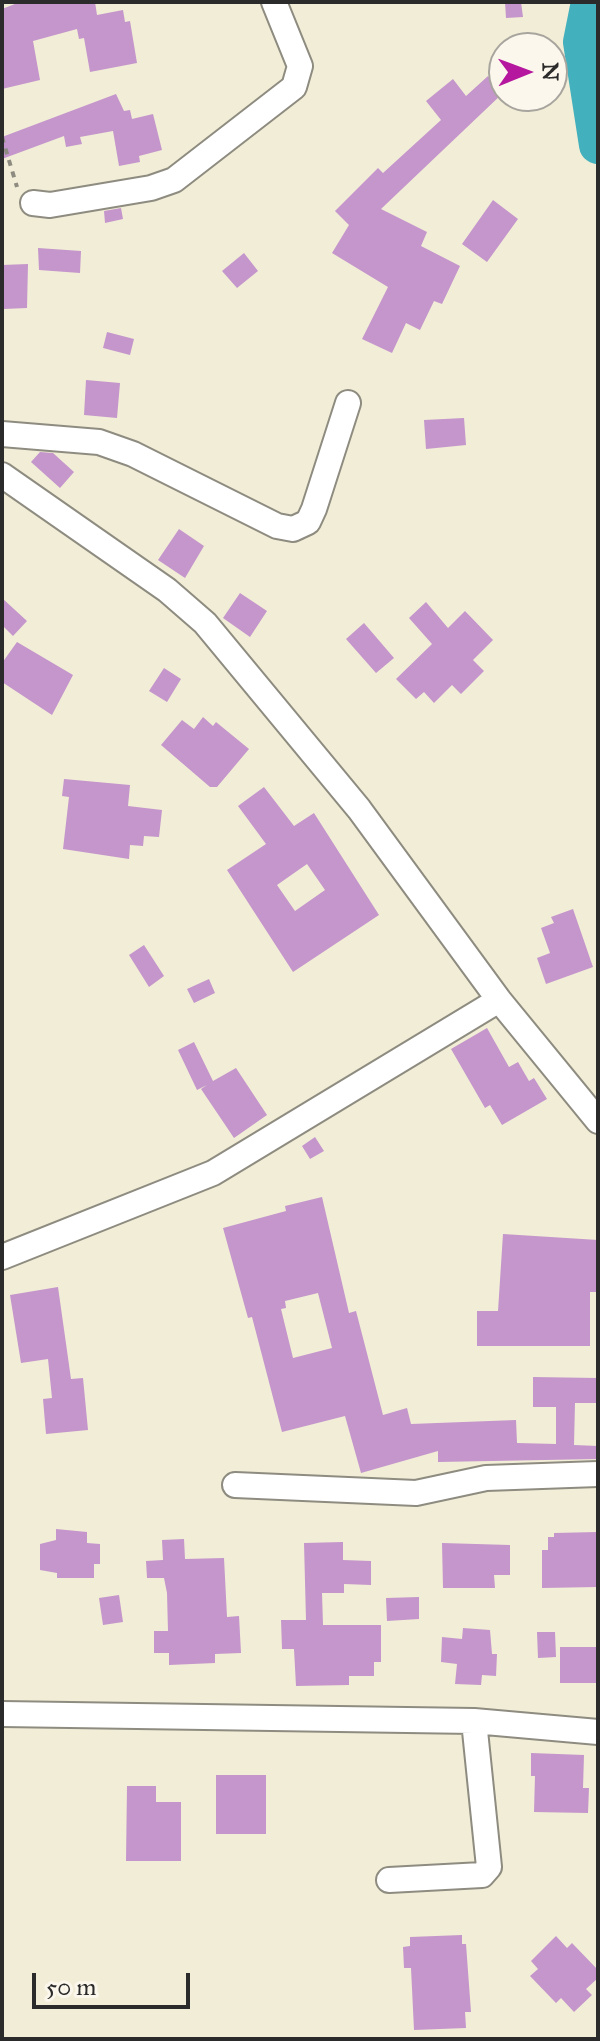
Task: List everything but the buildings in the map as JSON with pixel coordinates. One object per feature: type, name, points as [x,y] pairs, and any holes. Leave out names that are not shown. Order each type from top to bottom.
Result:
[{"type":"street","points":[[33,203],[50,205],[151,188],[174,180],[294,87],[300,66],[274,2]]},
{"type":"street","points":[[2,434],[99,442],[133,454],[277,526],[293,529],[308,522],[314,509],[348,403]]},
{"type":"street","points":[[2,475],[167,590],[205,623],[359,809],[499,1000],[598,1121]]},
{"type":"street","points":[[2,1257],[213,1173],[499,1000]]},
{"type":"street","points":[[235,1485],[416,1493],[500,1476],[598,1474]]},
{"type":"street","points":[[2,1714],[474,1721],[598,1732]]},
{"type":"street","points":[[389,1880],[482,1875],[489,1867],[474,1721]]},
{"type":"path","points":[[2,137],[18,191],[33,203]]},
{"type":"waterway","points":[[590,2],[582,42],[598,145]]}]
